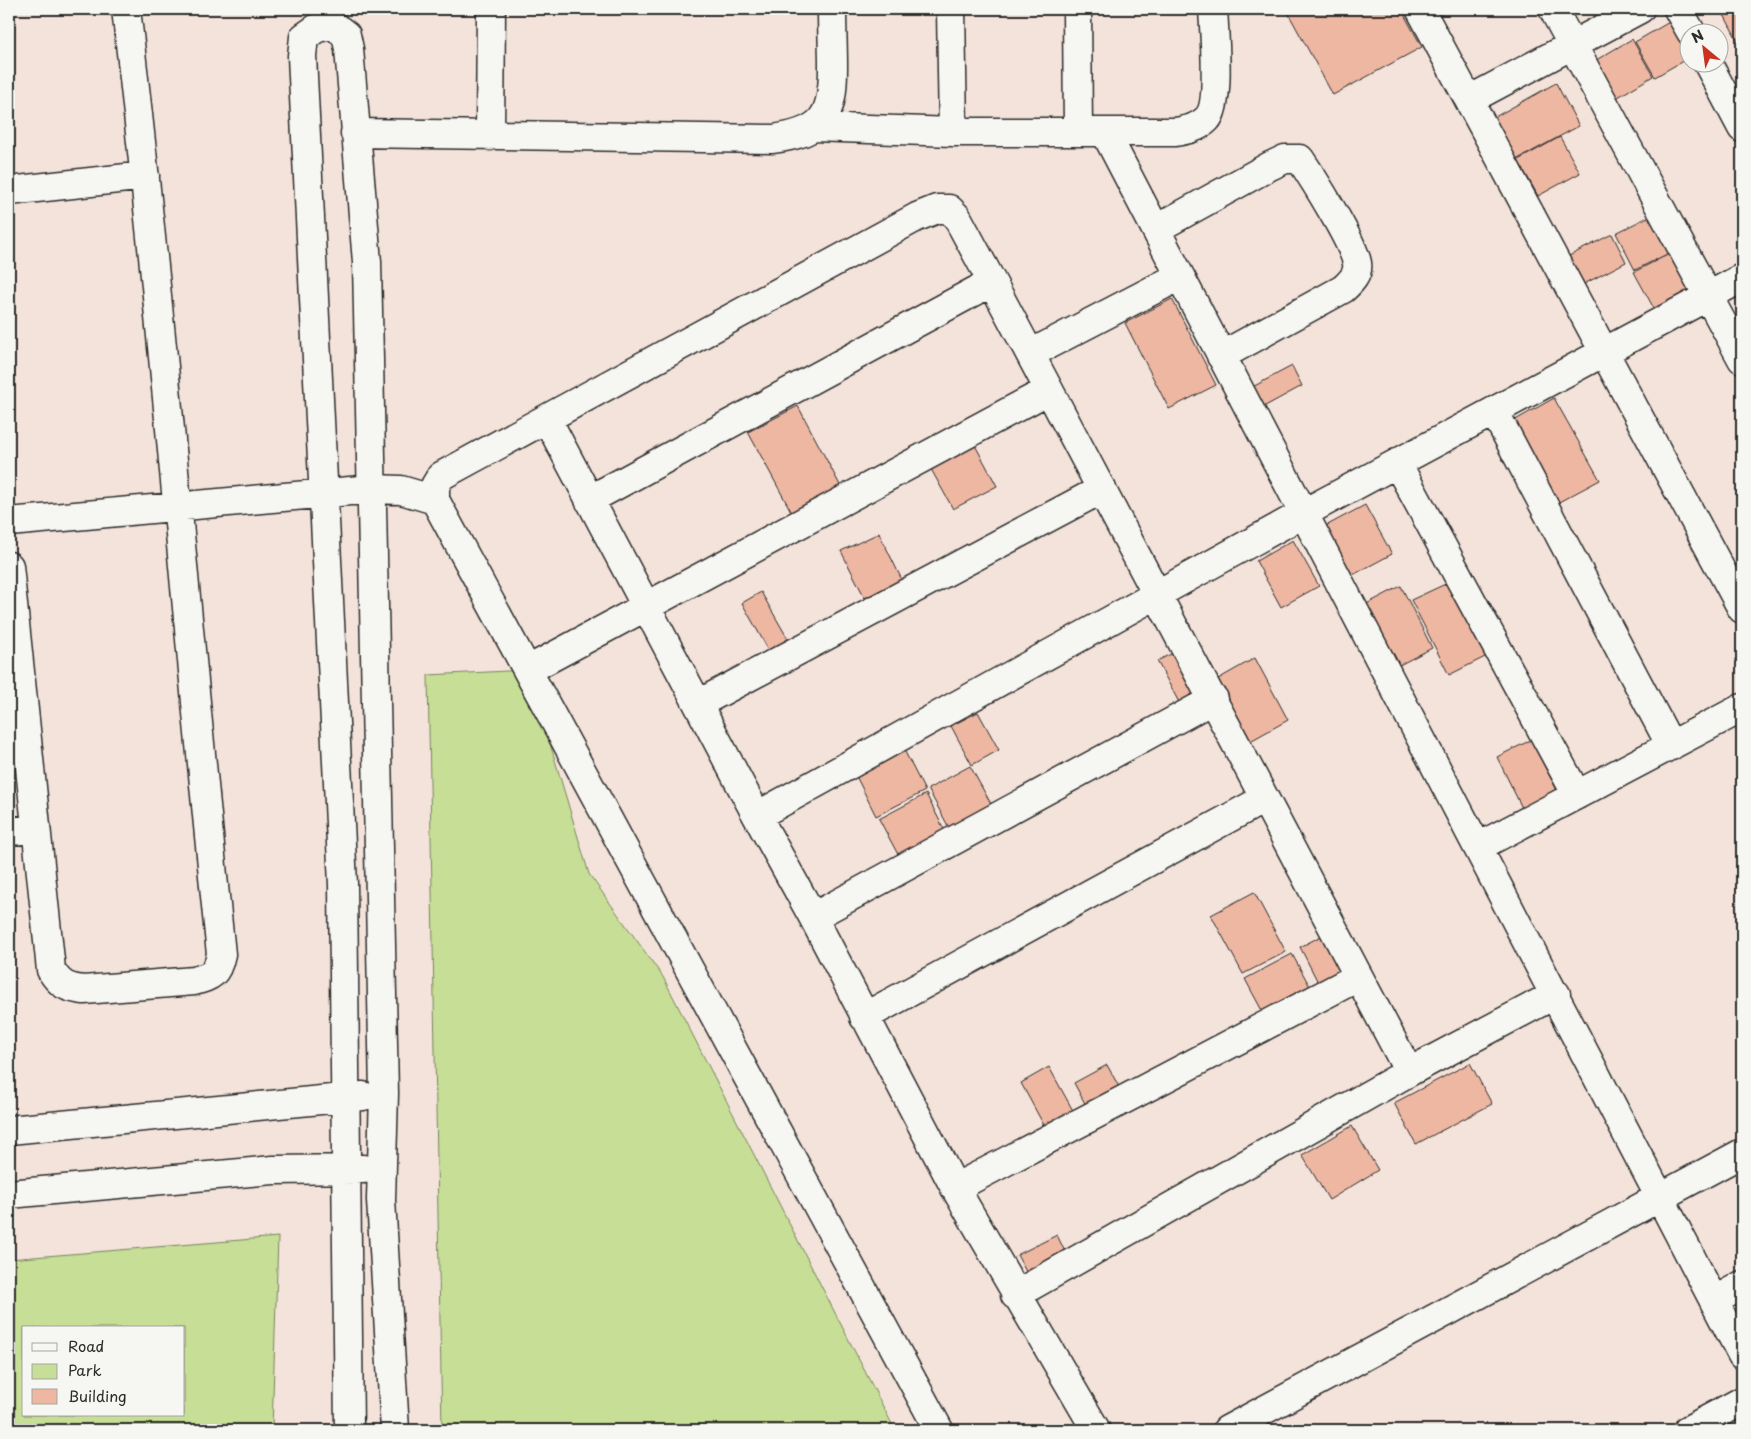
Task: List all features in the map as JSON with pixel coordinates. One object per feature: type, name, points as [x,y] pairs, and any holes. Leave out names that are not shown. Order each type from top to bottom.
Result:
[{"type":"street","points":[[9,566],[22,830],[51,970],[58,982],[67,988],[84,990],[194,981],[210,976],[219,967],[221,954],[145,176],[126,9]]},
{"type":"street","points":[[490,136],[491,9]]},
{"type":"street","points":[[354,133],[773,139],[793,136],[813,127],[829,110],[833,95],[832,9]]},
{"type":"street","points":[[952,9],[953,132]]},
{"type":"street","points":[[1077,9],[1078,132]]},
{"type":"street","points":[[813,127],[953,132],[1175,132],[1195,128],[1208,118],[1213,105],[1216,83],[1213,9]]},
{"type":"street","points":[[1420,9],[1742,608]]},
{"type":"street","points":[[1553,9],[1574,44],[1710,295],[1742,359]]},
{"type":"street","points":[[1469,100],[1640,9]]},
{"type":"street","points":[[1678,9],[1685,22]]},
{"type":"street","points":[[349,1430],[343,884],[302,56],[304,37],[317,28],[333,25],[346,35],[349,49],[354,133],[366,262],[384,1093],[381,1200],[395,1430]]},
{"type":"street","points":[[1712,72],[1742,128]]},
{"type":"street","points":[[1105,132],[1556,994],[1742,1355]]},
{"type":"street","points":[[1156,229],[1270,166],[1286,159],[1300,159],[1351,248],[1357,264],[1354,278],[1343,289],[1221,356]]},
{"type":"street","points":[[9,191],[145,176]]},
{"type":"street","points":[[940,1430],[436,500],[435,486],[441,476],[917,217],[936,209],[949,209],[957,217],[992,282],[1156,594],[1214,699],[1264,799],[1409,1072]]},
{"type":"street","points":[[1030,354],[1180,276]]},
{"type":"street","points":[[757,816],[1304,513],[1742,278]]},
{"type":"street","points":[[590,500],[992,282]]},
{"type":"street","points":[[528,670],[1049,390]]},
{"type":"street","points":[[1494,411],[1671,746]]},
{"type":"street","points":[[547,419],[757,816],[813,917],[955,1188],[1015,1295],[1096,1430]]},
{"type":"street","points":[[1397,463],[1577,795]]},
{"type":"street","points":[[9,522],[372,489],[402,490],[436,500]]},
{"type":"street","points":[[698,704],[1102,489]]},
{"type":"street","points":[[813,917],[1214,699]]},
{"type":"street","points":[[1478,847],[1742,708]]},
{"type":"street","points":[[864,1017],[1264,799]]},
{"type":"street","points":[[955,1188],[1358,977]]},
{"type":"street","points":[[1015,1295],[1409,1072],[1556,994]]},
{"type":"street","points":[[9,1130],[345,1099],[384,1093]]},
{"type":"street","points":[[1227,1430],[1742,1153]]},
{"type":"street","points":[[9,1194],[273,1170],[346,1167],[382,1170]]},
{"type":"street","points":[[1714,1301],[1742,1285]]},
{"type":"street","points":[[1688,1430],[1742,1401]]},
{"type":"green space","points":[[528,670],[589,874],[663,977],[895,1430],[442,1430],[428,675]]},
{"type":"green space","points":[[278,1237],[272,1430],[9,1430],[9,1259]]},
{"type":"building","points":[[1291,9],[1401,9],[1422,47],[1333,95],[1287,11]]},
{"type":"building","points":[[1721,9],[1742,9],[1742,49],[1728,22]]},
{"type":"building","points":[[1671,21],[1678,34],[1678,64],[1655,77],[1635,42]]},
{"type":"building","points":[[1632,39],[1653,76],[1613,100],[1591,63]]},
{"type":"building","points":[[1556,83],[1579,126],[1516,160],[1493,118]]},
{"type":"building","points":[[1560,137],[1580,173],[1538,196],[1518,160]]},
{"type":"building","points":[[1650,216],[1669,253],[1635,270],[1616,233]]},
{"type":"building","points":[[1612,234],[1626,262],[1584,284],[1569,256]]},
{"type":"building","points":[[1675,251],[1698,294],[1658,316],[1634,272]]},
{"type":"building","points":[[1172,299],[1216,385],[1169,409],[1125,323]]},
{"type":"building","points":[[1292,366],[1302,386],[1256,411],[1245,391]]},
{"type":"building","points":[[1554,398],[1600,480],[1557,503],[1512,422]]},
{"type":"building","points":[[798,406],[841,487],[792,513],[748,432]]},
{"type":"building","points":[[970,436],[997,486],[953,509],[926,460]]},
{"type":"building","points":[[1365,505],[1392,554],[1349,577],[1322,528]]},
{"type":"building","points":[[879,533],[902,580],[865,598],[841,551]]},
{"type":"building","points":[[1293,540],[1319,586],[1281,607],[1256,561]]},
{"type":"building","points":[[1454,580],[1491,654],[1449,675],[1411,600]]},
{"type":"building","points":[[1401,586],[1432,648],[1388,671],[1357,609]]},
{"type":"building","points":[[761,592],[788,639],[769,651],[742,603]]},
{"type":"building","points":[[1181,649],[1205,697],[1182,708],[1157,661]]},
{"type":"building","points":[[1255,658],[1288,720],[1245,744],[1211,683]]},
{"type":"building","points":[[978,712],[999,750],[972,765],[951,726]]},
{"type":"building","points":[[1531,740],[1559,794],[1524,812],[1497,757]]},
{"type":"building","points":[[902,746],[925,791],[876,816],[853,770]]},
{"type":"building","points":[[970,766],[995,811],[953,835],[928,789]]},
{"type":"building","points":[[926,794],[948,837],[902,862],[879,819]]},
{"type":"building","points":[[1254,892],[1286,952],[1243,974],[1211,915]]},
{"type":"building","points":[[1327,933],[1350,975],[1322,990],[1300,947]]},
{"type":"building","points":[[1292,954],[1313,992],[1266,1018],[1245,979]]},
{"type":"building","points":[[1470,1063],[1492,1104],[1416,1144],[1394,1103]]},
{"type":"building","points":[[1107,1065],[1123,1094],[1089,1111],[1074,1083]]},
{"type":"building","points":[[1049,1067],[1076,1116],[1047,1131],[1021,1083]]},
{"type":"building","points":[[1352,1126],[1378,1170],[1329,1200],[1302,1155]]},
{"type":"building","points":[[1057,1235],[1068,1258],[1029,1277],[1017,1255]]},
{"type":"building","points":[[1742,1423],[1742,1430],[1730,1430]]}]
